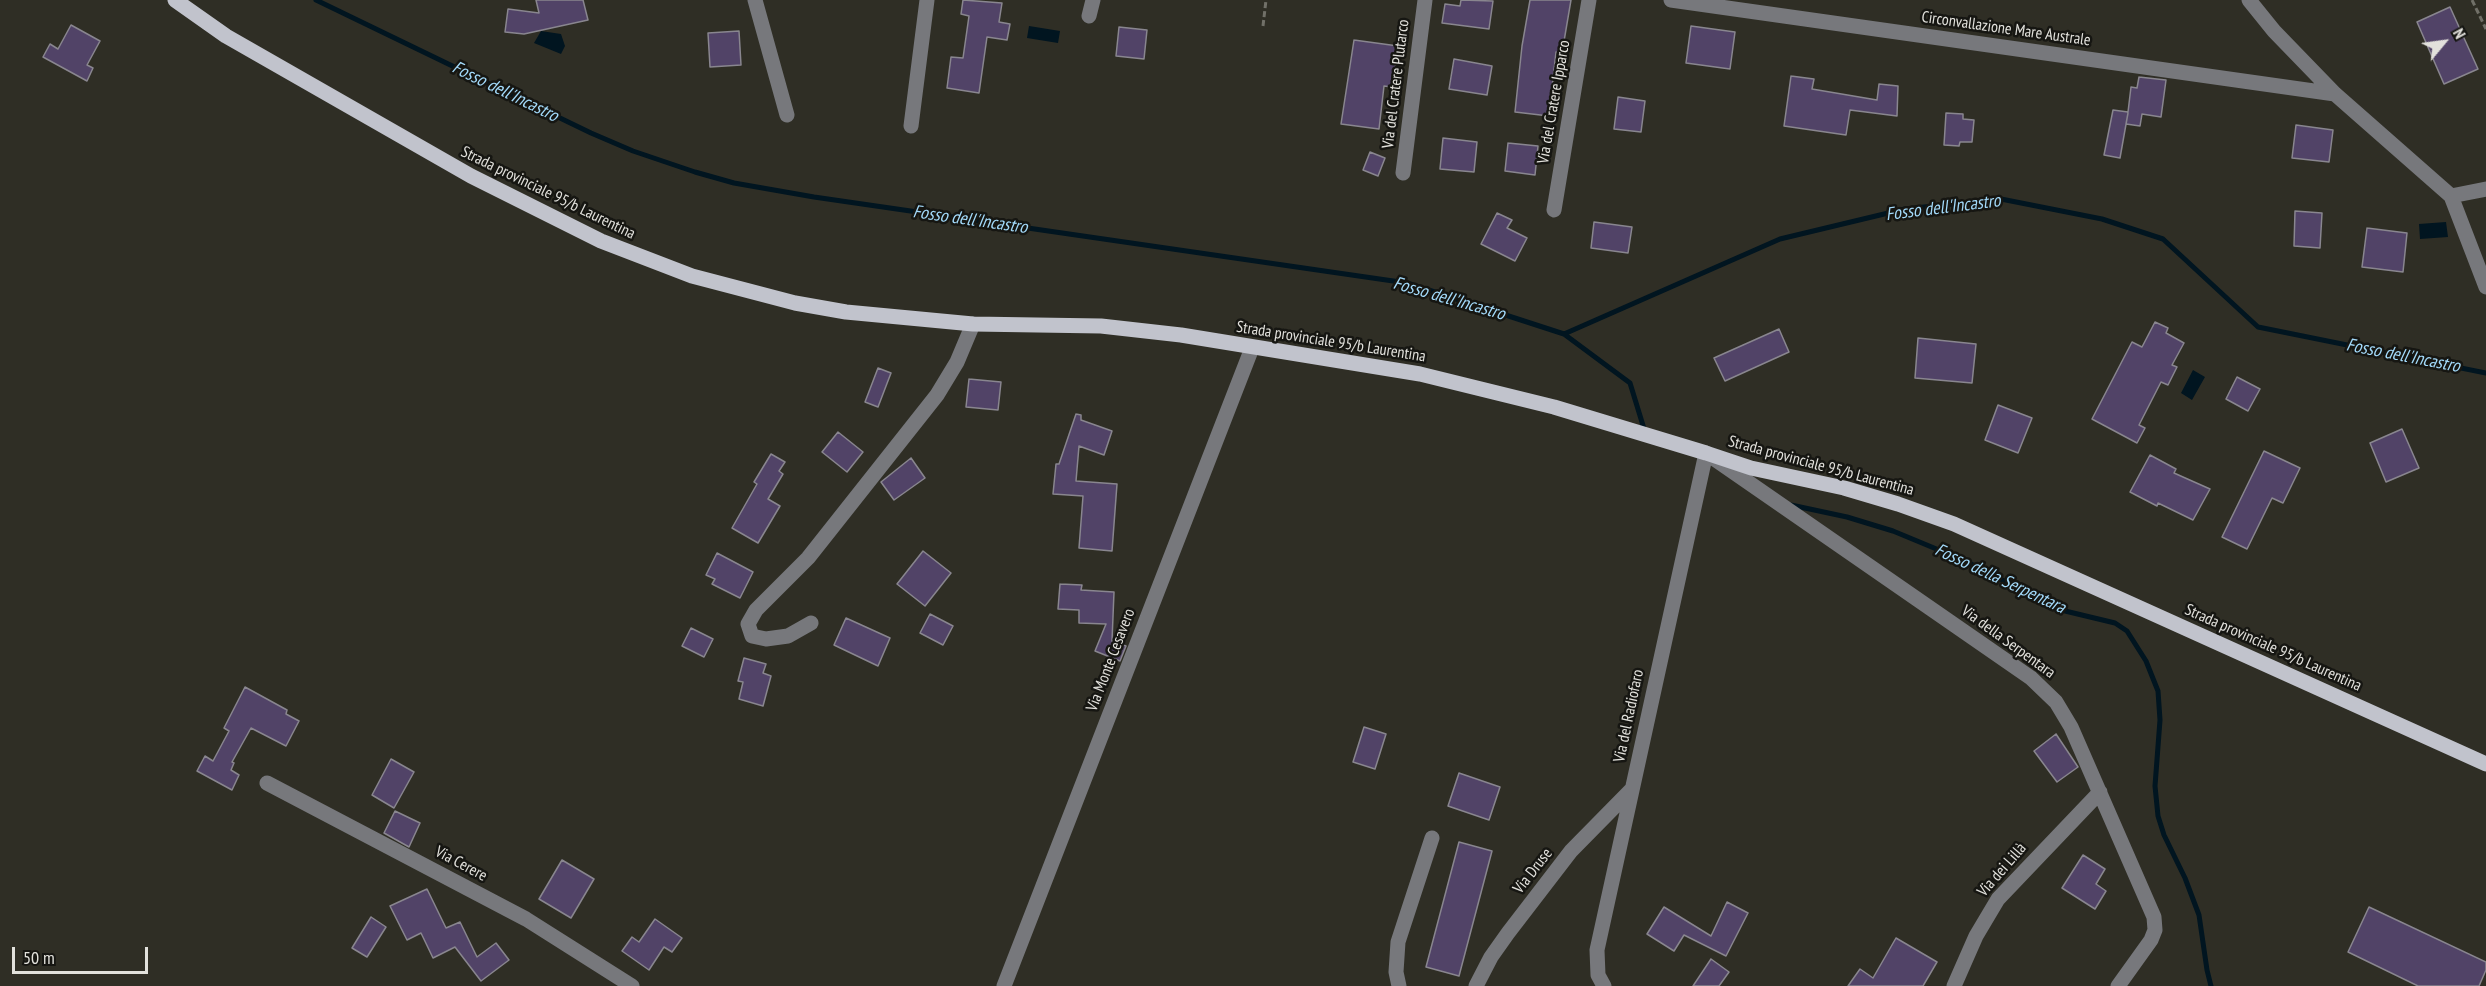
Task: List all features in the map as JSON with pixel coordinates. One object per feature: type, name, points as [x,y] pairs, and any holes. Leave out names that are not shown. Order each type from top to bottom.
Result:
[{"type":"main road","name":"Strada provinciale 95/b Laurentina","points":[[175,0],[226,36],[420,148],[563,224],[627,252],[692,276],[795,303],[846,312],[973,324],[1101,326],[1181,335],[1420,374],[1554,407],[1751,468],[1815,481],[1887,501],[1954,524],[2486,764]]},
{"type":"street","points":[[755,0],[787,116]]},
{"type":"street","points":[[911,126],[927,0]]},
{"type":"street","points":[[1089,16],[1093,0]]},
{"type":"street","name":"Via del Cratere Plutarco","points":[[1403,173],[1425,0]]},
{"type":"street","name":"Via del Cratere Ipparco","points":[[1554,210],[1590,0]]},
{"type":"street","name":"Circonvallazione Mare Australe","points":[[1671,0],[2335,94]]},
{"type":"street","points":[[2249,0],[2274,31],[2335,94],[2451,196],[2486,287]]},
{"type":"street","points":[[2451,196],[2486,189]]},
{"type":"street","points":[[811,623],[788,636],[766,639],[752,636],[748,624],[756,610],[808,558],[936,395],[957,363],[973,324]]},
{"type":"street","name":"Via Monte Cesavero","points":[[1004,986],[1252,348]]},
{"type":"street","name":"Via del Radiofaro","points":[[1604,986],[1598,975],[1597,950],[1706,453]]},
{"type":"street","name":"Via della Serpentara","points":[[1706,453],[2044,689],[2056,702],[2067,720],[2150,903],[2155,922],[2155,930],[2148,945],[2118,986]]},
{"type":"street","name":"Via Cerere","points":[[267,783],[526,919],[632,986]]},
{"type":"street","name":"Via Druse","points":[[1476,986],[1491,957],[1571,851],[1597,822],[1632,789]]},
{"type":"street","name":"Via dei Lillà","points":[[1954,986],[1976,936],[1998,899],[2100,792]]},
{"type":"street","points":[[1399,986],[1396,972],[1398,942],[1432,838]]},
{"type":"path","points":[[1263,26],[1266,0]]},
{"type":"path","points":[[2472,0],[2486,29]]},
{"type":"water","points":[[1029,26],[1060,31],[1058,43],[1027,38]]},
{"type":"water","points":[[541,31],[561,34],[565,46],[561,54],[534,43]]},
{"type":"water","points":[[2446,222],[2448,237],[2420,239],[2419,224]]},
{"type":"water","points":[[2193,370],[2205,377],[2192,400],[2181,393]]},
{"type":"building","points":[[536,0],[583,0],[588,20],[524,34],[505,32],[508,9],[539,13]]},
{"type":"building","points":[[963,0],[1002,3],[999,22],[1010,24],[1007,40],[987,37],[979,93],[947,88],[951,57],[963,58],[969,16],[961,14]]},
{"type":"building","points":[[1461,0],[1493,1],[1489,29],[1442,23],[1445,4],[1460,6]]},
{"type":"building","points":[[1530,0],[1571,0],[1562,53],[1556,52],[1549,116],[1515,112],[1522,46]]},
{"type":"building","points":[[2450,7],[2478,69],[2444,84],[2417,22]]},
{"type":"building","points":[[71,25],[100,41],[87,65],[93,68],[87,81],[43,57],[50,44],[58,49]]},
{"type":"building","points":[[1691,26],[1735,32],[1730,69],[1686,63]]},
{"type":"building","points":[[1119,27],[1147,30],[1144,59],[1116,56]]},
{"type":"building","points":[[739,31],[741,65],[710,67],[708,33]]},
{"type":"building","points":[[1354,40],[1398,46],[1392,87],[1384,86],[1379,129],[1341,124]]},
{"type":"building","points":[[1454,59],[1492,66],[1487,95],[1449,89]]},
{"type":"building","points":[[1791,76],[1814,79],[1812,89],[1877,100],[1879,84],[1898,86],[1897,116],[1850,110],[1846,135],[1784,126]]},
{"type":"building","points":[[2139,77],[2166,80],[2161,117],[2142,114],[2140,126],[2126,124],[2120,158],[2104,155],[2113,110],[2128,112],[2131,87],[2137,88]]},
{"type":"building","points":[[1618,97],[1645,101],[1641,132],[1614,129]]},
{"type":"building","points":[[1946,113],[1963,114],[1963,119],[1974,120],[1972,142],[1960,142],[1959,146],[1944,145]]},
{"type":"building","points":[[2296,125],[2333,130],[2329,162],[2292,158]]},
{"type":"building","points":[[1443,138],[1477,142],[1474,172],[1440,169]]},
{"type":"building","points":[[1508,143],[1538,146],[1535,175],[1505,171]]},
{"type":"building","points":[[1370,152],[1385,158],[1378,176],[1363,170]]},
{"type":"building","points":[[2295,211],[2322,213],[2320,248],[2294,246]]},
{"type":"building","points":[[1497,213],[1512,220],[1507,228],[1527,238],[1515,261],[1481,244]]},
{"type":"building","points":[[1594,222],[1632,227],[1628,253],[1591,248]]},
{"type":"building","points":[[2367,228],[2407,233],[2403,272],[2362,267]]},
{"type":"building","points":[[2155,322],[2168,328],[2166,333],[2184,343],[2172,365],[2177,367],[2168,385],[2161,382],[2139,425],[2145,428],[2137,443],[2092,419],[2132,342],[2142,347]]},
{"type":"building","points":[[1779,329],[1789,352],[1725,381],[1714,358]]},
{"type":"building","points":[[1918,338],[1976,344],[1972,383],[1915,378]]},
{"type":"building","points":[[878,368],[891,373],[878,407],[865,402]]},
{"type":"building","points":[[2237,377],[2260,389],[2248,411],[2226,399]]},
{"type":"building","points":[[969,379],[1001,382],[998,410],[966,407]]},
{"type":"building","points":[[1998,405],[2032,418],[2018,453],[1985,440]]},
{"type":"building","points":[[1076,414],[1081,415],[1081,420],[1112,431],[1104,455],[1079,446],[1076,481],[1117,484],[1112,551],[1079,548],[1083,496],[1053,494],[1056,464],[1059,464]]},
{"type":"building","points":[[2402,429],[2419,468],[2386,482],[2370,443]]},
{"type":"building","points":[[838,432],[863,452],[847,472],[822,452]]},
{"type":"building","points":[[2264,451],[2300,468],[2283,503],[2272,498],[2247,549],[2222,537]]},
{"type":"building","points":[[771,454],[785,462],[779,471],[783,474],[768,499],[780,506],[758,543],[732,528],[757,484],[754,482]]},
{"type":"building","points":[[2150,455],[2176,469],[2174,473],[2210,489],[2193,520],[2158,503],[2157,506],[2130,492]]},
{"type":"building","points":[[911,458],[925,478],[894,500],[881,482]]},
{"type":"building","points":[[923,551],[951,573],[925,606],[897,584]]},
{"type":"building","points":[[717,553],[753,572],[740,598],[712,584],[715,579],[706,575]]},
{"type":"building","points":[[1060,584],[1082,585],[1081,590],[1114,592],[1112,641],[1126,646],[1120,661],[1095,651],[1106,624],[1079,623],[1079,610],[1058,609]]},
{"type":"building","points":[[930,614],[953,626],[943,645],[920,633]]},
{"type":"building","points":[[846,618],[890,638],[878,666],[834,645]]},
{"type":"building","points":[[691,628],[713,639],[704,657],[682,646]]},
{"type":"building","points":[[744,658],[766,664],[763,673],[771,676],[763,706],[739,699],[743,682],[738,681]]},
{"type":"building","points":[[245,687],[287,710],[286,714],[299,721],[286,746],[251,728],[232,762],[234,763],[231,770],[239,775],[232,790],[197,771],[205,756],[213,761],[229,731],[224,728]]},
{"type":"building","points":[[1364,727],[1386,734],[1375,769],[1353,762]]},
{"type":"building","points":[[2056,734],[2078,767],[2057,782],[2034,751]]},
{"type":"building","points":[[391,759],[414,772],[394,808],[372,795]]},
{"type":"building","points":[[1459,773],[1500,787],[1489,820],[1448,806]]},
{"type":"building","points":[[395,811],[420,823],[409,847],[384,833]]},
{"type":"building","points":[[1459,842],[1492,851],[1459,976],[1426,967]]},
{"type":"building","points":[[2083,855],[2105,869],[2096,884],[2106,891],[2095,909],[2062,888]]},
{"type":"building","points":[[562,860],[594,879],[571,918],[539,899]]},
{"type":"building","points":[[427,889],[446,928],[460,922],[477,957],[496,943],[509,960],[481,981],[455,947],[433,958],[421,933],[407,940],[390,906]]},
{"type":"building","points":[[1727,902],[1748,913],[1726,956],[1684,935],[1674,951],[1647,934],[1664,907],[1711,936]]},
{"type":"building","points":[[2369,907],[2486,962],[2486,970],[2479,986],[2418,986],[2348,952]]},
{"type":"building","points":[[371,917],[386,927],[367,957],[352,948]]},
{"type":"building","points":[[655,919],[682,938],[672,952],[664,947],[649,970],[622,951],[632,937],[639,942]]},
{"type":"building","points":[[1896,938],[1937,962],[1923,986],[1848,986],[1860,969],[1873,978]]},
{"type":"building","points":[[1711,959],[1729,972],[1719,986],[1693,986]]},
{"type":"waterway","name":"Fosso dell'Incastro","points":[[316,0],[591,133],[633,151],[734,183],[814,197],[1407,283],[1564,334],[1780,239],[1905,209],[2001,199],[2102,219],[2163,239],[2258,327],[2486,373]]},
{"type":"waterway","name":"Fosso della Serpentara","points":[[1564,334],[1630,383],[1645,432]]},
{"type":"waterway","name":"Fosso della Serpentara","points":[[1791,505],[1847,517],[1893,531],[1963,560],[2061,610],[2115,623],[2127,631],[2146,661],[2158,691],[2160,720],[2155,786],[2158,816],[2199,915],[2211,986]]}]
